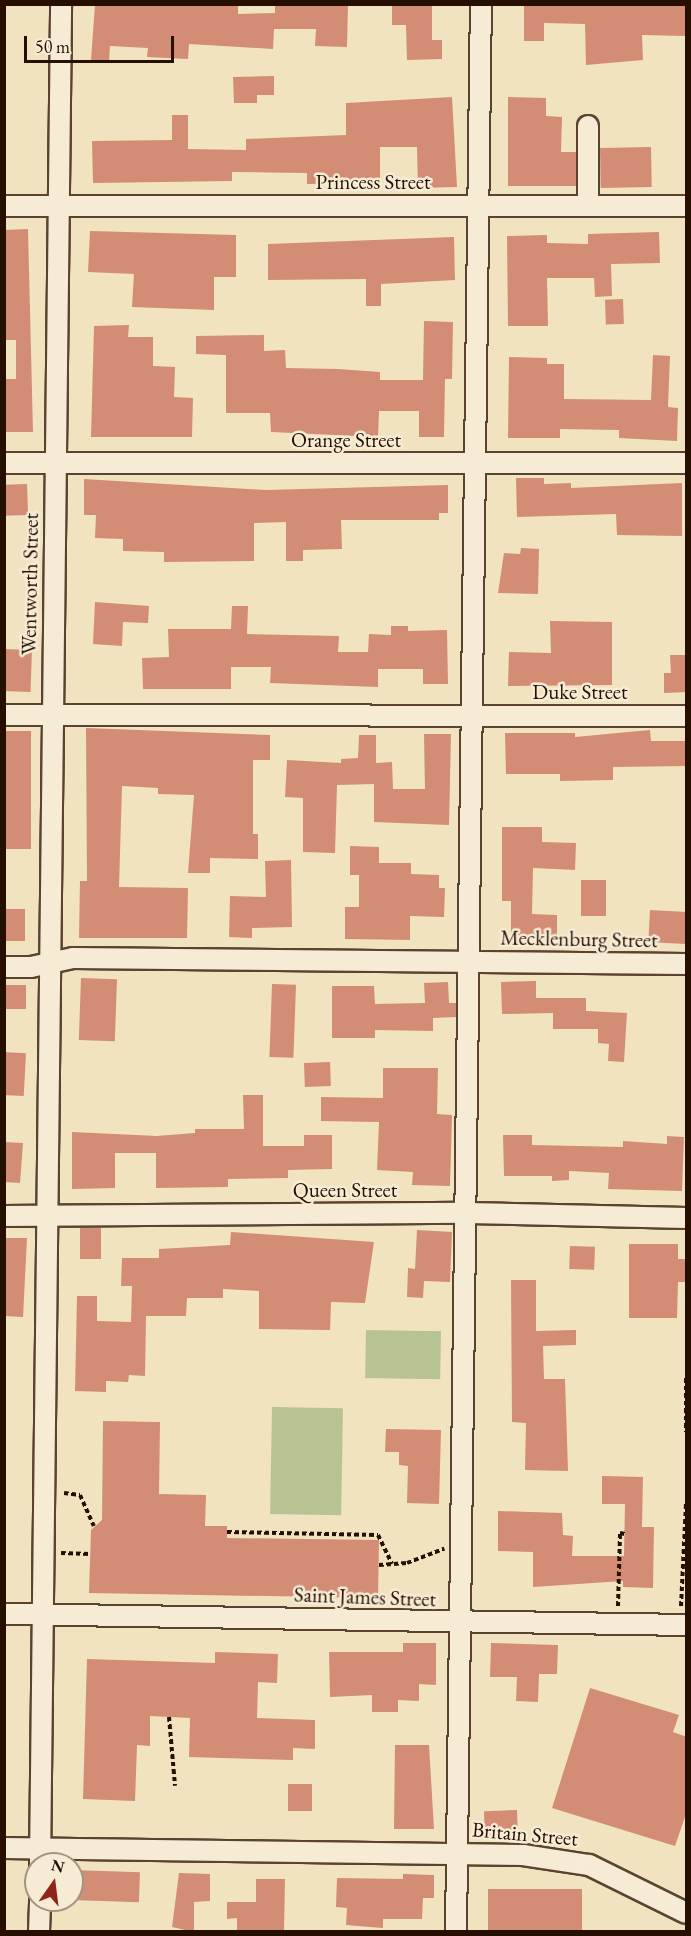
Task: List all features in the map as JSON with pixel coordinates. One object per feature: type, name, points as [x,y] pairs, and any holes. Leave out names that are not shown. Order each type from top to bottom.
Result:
[{"type":"street","name":"Wentworth Street","points":[[40,1852],[61,4]]},
{"type":"street","points":[[456,1932],[471,962],[481,4]]},
{"type":"street","points":[[588,126],[588,206]]},
{"type":"street","name":"Princess Street","points":[[4,206],[687,206]]},
{"type":"street","name":"Orange Street","points":[[4,464],[687,463]]},
{"type":"street","name":"Duke Street","points":[[4,715],[687,716]]},
{"type":"street","name":"Mecklenburg Street","points":[[50,963],[73,958],[687,964]]},
{"type":"street","points":[[4,967],[50,963]]},
{"type":"street","name":"Queen Street","points":[[4,1216],[467,1213],[687,1218]]},
{"type":"street","name":"Saint James Street","points":[[4,1614],[43,1613],[460,1624],[683,1625]]},
{"type":"street","name":"Britain Street","points":[[4,1848],[24,1852]]},
{"type":"street","name":"Britain Street","points":[[84,1856],[457,1852],[589,1865],[687,1913]]},
{"type":"street","points":[[39,1932],[40,1912]]},
{"type":"path","points":[[687,1378],[687,1432]]},
{"type":"path","points":[[44,1493],[80,1495],[94,1526]]},
{"type":"path","points":[[683,1625],[687,1503]]},
{"type":"path","points":[[227,1532],[378,1536],[392,1564]]},
{"type":"path","points":[[618,1608],[622,1548],[620,1533],[625,1534]]},
{"type":"path","points":[[379,1565],[392,1564],[462,1543]]},
{"type":"path","points":[[44,1553],[90,1554]]},
{"type":"path","points":[[169,1717],[175,1786]]},
{"type":"green space","points":[[366,1330],[441,1331],[440,1379],[365,1378]]},
{"type":"green space","points":[[272,1407],[343,1408],[341,1515],[270,1514]]},
{"type":"building","points":[[95,4],[238,4],[238,14],[275,13],[275,4],[348,4],[347,47],[315,46],[316,29],[274,29],[273,49],[189,44],[188,59],[147,57],[148,48],[110,46],[109,61],[91,60]]},
{"type":"building","points":[[392,4],[432,4],[432,40],[442,40],[442,59],[407,60],[406,25],[392,25]]},
{"type":"building","points":[[524,4],[687,4],[687,36],[642,35],[643,60],[586,65],[585,24],[544,23],[544,41],[524,41]]},
{"type":"building","points":[[274,76],[274,95],[257,95],[257,103],[234,103],[233,77]]},
{"type":"building","points":[[452,97],[457,187],[418,188],[417,147],[380,147],[380,183],[307,184],[307,173],[232,172],[232,181],[93,183],[92,141],[172,140],[172,115],[188,115],[188,149],[246,150],[246,139],[346,135],[346,103]]},
{"type":"building","points":[[508,97],[546,98],[546,116],[562,117],[561,152],[576,152],[576,186],[508,186]]},
{"type":"building","points":[[651,147],[652,187],[601,188],[600,148]]},
{"type":"building","points":[[28,229],[33,432],[4,432],[4,379],[16,379],[16,340],[4,340],[4,230]]},
{"type":"building","points":[[90,231],[236,235],[236,277],[214,277],[214,310],[132,307],[134,274],[88,272]]},
{"type":"building","points":[[659,232],[660,263],[611,264],[612,296],[595,297],[594,278],[547,278],[548,326],[508,326],[507,236],[547,235],[547,243],[588,244],[588,234]]},
{"type":"building","points":[[454,237],[455,280],[381,284],[381,306],[366,306],[366,279],[268,280],[268,244]]},
{"type":"building","points":[[623,299],[624,324],[606,325],[605,300]]},
{"type":"building","points":[[424,321],[453,322],[452,379],[445,379],[444,437],[419,437],[419,411],[379,411],[378,437],[271,432],[270,413],[226,413],[226,355],[196,354],[196,336],[264,335],[264,351],[285,350],[286,368],[380,372],[380,380],[423,380]]},
{"type":"building","points":[[129,325],[128,337],[153,337],[153,366],[175,367],[174,397],[193,398],[192,437],[91,437],[94,326]]},
{"type":"building","points":[[653,355],[670,356],[668,407],[678,408],[677,441],[619,438],[619,430],[560,429],[560,438],[508,438],[509,357],[547,358],[547,364],[564,364],[564,399],[651,400]]},
{"type":"building","points":[[516,478],[544,478],[544,484],[571,483],[571,488],[682,483],[682,536],[617,535],[616,514],[517,517]]},
{"type":"building","points":[[84,479],[266,490],[448,485],[448,513],[439,513],[439,520],[341,520],[342,549],[303,550],[303,561],[286,561],[286,522],[254,523],[254,561],[164,562],[164,552],[123,551],[123,539],[95,538],[96,515],[84,515]]},
{"type":"building","points":[[27,484],[28,515],[5,516],[4,485]]},
{"type":"building","points":[[521,548],[539,549],[538,594],[498,593],[504,553],[520,554]]},
{"type":"building","points":[[95,602],[149,606],[148,623],[123,622],[122,646],[93,644]]},
{"type":"building","points":[[232,606],[248,606],[247,634],[339,636],[338,652],[368,652],[369,634],[391,635],[391,626],[408,626],[408,631],[447,630],[448,684],[423,684],[423,669],[378,669],[378,687],[270,683],[271,667],[231,667],[231,689],[143,689],[142,658],[169,657],[168,629],[231,629]]},
{"type":"building","points":[[550,621],[612,622],[612,685],[508,686],[509,652],[551,653]]},
{"type":"building","points":[[4,649],[32,650],[31,692],[4,691]]},
{"type":"building","points":[[670,655],[687,655],[687,692],[664,693],[664,673],[671,673]]},
{"type":"building","points":[[86,728],[270,735],[270,760],[253,760],[253,834],[258,834],[258,859],[210,858],[210,873],[188,873],[194,795],[158,794],[158,788],[122,786],[119,887],[188,888],[187,938],[79,938],[80,881],[87,881]]},
{"type":"building","points":[[650,730],[651,741],[687,741],[687,766],[613,767],[613,780],[560,781],[560,774],[506,774],[505,733],[575,733],[575,737]]},
{"type":"building","points":[[4,731],[31,731],[31,849],[4,849]]},
{"type":"building","points":[[424,734],[451,734],[449,825],[374,822],[374,784],[337,785],[335,853],[303,852],[303,798],[285,797],[287,760],[341,763],[341,759],[358,758],[359,735],[376,735],[376,763],[392,762],[393,789],[425,789]]},
{"type":"building","points":[[502,827],[542,827],[542,842],[576,843],[575,870],[533,868],[532,914],[557,915],[557,939],[511,938],[511,901],[502,901]]},
{"type":"building","points":[[350,846],[379,847],[379,863],[411,863],[411,874],[439,875],[439,888],[445,888],[444,917],[410,916],[410,940],[345,939],[345,907],[359,907],[359,875],[350,875]]},
{"type":"building","points":[[291,860],[292,927],[252,928],[252,938],[229,937],[230,896],[266,897],[265,861]]},
{"type":"building","points":[[581,880],[606,880],[606,916],[581,916]]},
{"type":"building","points":[[4,909],[25,909],[25,941],[4,941]]},
{"type":"building","points":[[650,910],[686,912],[685,944],[648,942]]},
{"type":"building","points":[[81,978],[117,979],[115,1041],[79,1040]]},
{"type":"building","points":[[536,981],[536,998],[586,998],[586,1011],[627,1013],[624,1062],[608,1061],[609,1044],[598,1043],[598,1029],[553,1029],[553,1013],[502,1014],[501,982]]},
{"type":"building","points":[[448,982],[449,1003],[456,1003],[456,1017],[433,1018],[433,1031],[375,1030],[375,1038],[332,1038],[332,986],[374,986],[375,1004],[425,1003],[424,983]]},
{"type":"building","points":[[272,984],[296,985],[293,1058],[269,1057]]},
{"type":"building","points":[[4,985],[26,985],[26,1009],[4,1009]]},
{"type":"building","points":[[4,1052],[26,1053],[24,1096],[4,1095]]},
{"type":"building","points":[[330,1062],[331,1086],[305,1087],[304,1063]]},
{"type":"building","points":[[383,1068],[438,1068],[437,1114],[452,1115],[450,1186],[412,1185],[413,1172],[377,1170],[379,1122],[321,1121],[321,1097],[383,1098]]},
{"type":"building","points":[[243,1095],[263,1095],[263,1146],[304,1146],[304,1135],[332,1135],[332,1169],[288,1170],[288,1178],[228,1179],[228,1187],[156,1188],[156,1153],[115,1153],[115,1188],[72,1189],[72,1132],[157,1136],[195,1133],[195,1129],[244,1129]]},
{"type":"building","points":[[503,1135],[532,1135],[532,1145],[623,1147],[623,1141],[667,1144],[667,1136],[684,1137],[682,1191],[608,1189],[609,1173],[569,1171],[569,1180],[552,1181],[552,1176],[504,1176]]},
{"type":"building","points":[[4,1142],[23,1143],[20,1183],[4,1182]]},
{"type":"building","points":[[80,1228],[101,1228],[101,1259],[80,1259]]},
{"type":"building","points":[[417,1230],[452,1232],[450,1282],[424,1281],[423,1298],[407,1297],[408,1268],[415,1269]]},
{"type":"building","points":[[231,1232],[374,1242],[365,1303],[331,1302],[330,1330],[259,1329],[259,1291],[223,1289],[223,1298],[187,1298],[186,1316],[146,1316],[145,1376],[129,1375],[128,1382],[106,1381],[106,1392],[75,1391],[77,1296],[97,1296],[97,1321],[131,1322],[132,1286],[121,1286],[122,1258],[159,1258],[159,1249],[230,1245]]},
{"type":"building","points":[[4,1238],[27,1238],[23,1317],[4,1316]]},
{"type":"building","points":[[629,1244],[678,1244],[678,1259],[687,1259],[687,1282],[678,1282],[677,1318],[629,1318]]},
{"type":"building","points":[[570,1246],[595,1247],[594,1270],[569,1269]]},
{"type":"building","points":[[511,1280],[536,1280],[536,1331],[576,1330],[576,1345],[543,1346],[544,1379],[565,1379],[568,1471],[525,1470],[526,1423],[512,1422]]},
{"type":"building","points":[[103,1421],[160,1422],[159,1494],[206,1495],[205,1526],[227,1526],[227,1538],[379,1540],[378,1598],[89,1593],[91,1530],[102,1520]]},
{"type":"building","points":[[386,1429],[441,1430],[439,1504],[407,1503],[408,1466],[399,1465],[399,1452],[385,1452]]},
{"type":"building","points":[[602,1476],[643,1477],[642,1527],[654,1527],[653,1588],[623,1587],[623,1581],[533,1587],[533,1552],[498,1551],[498,1511],[562,1513],[563,1535],[573,1536],[572,1556],[624,1556],[625,1504],[602,1504]]},
{"type":"building","points":[[403,1643],[436,1643],[436,1685],[419,1684],[419,1701],[398,1700],[398,1712],[372,1712],[372,1695],[330,1697],[329,1652],[403,1652]]},
{"type":"building","points":[[491,1643],[558,1645],[557,1674],[539,1674],[538,1702],[516,1701],[517,1677],[490,1677]]},
{"type":"building","points":[[215,1652],[278,1654],[277,1683],[258,1682],[257,1718],[315,1720],[315,1749],[293,1748],[293,1760],[189,1757],[190,1718],[150,1716],[150,1746],[137,1745],[135,1801],[83,1799],[87,1659],[215,1663]]},
{"type":"building","points":[[590,1688],[679,1715],[673,1732],[687,1737],[687,1811],[675,1846],[552,1808]]},
{"type":"building","points":[[395,1745],[429,1745],[434,1829],[394,1829]]},
{"type":"building","points":[[288,1784],[312,1784],[312,1811],[288,1811]]},
{"type":"building","points":[[517,1810],[518,1835],[485,1836],[484,1811]]},
{"type":"building","points":[[84,1870],[140,1872],[139,1902],[84,1900]]},
{"type":"building","points":[[179,1873],[210,1874],[210,1901],[194,1902],[194,1932],[172,1927]]},
{"type":"building","points":[[403,1874],[434,1875],[434,1898],[423,1898],[422,1919],[383,1919],[383,1928],[346,1925],[347,1908],[336,1907],[337,1878],[403,1879]]},
{"type":"building","points":[[256,1879],[285,1879],[284,1932],[237,1932],[237,1918],[227,1919],[227,1902],[256,1902]]},
{"type":"building","points":[[488,1889],[582,1889],[582,1932],[488,1932]]}]
